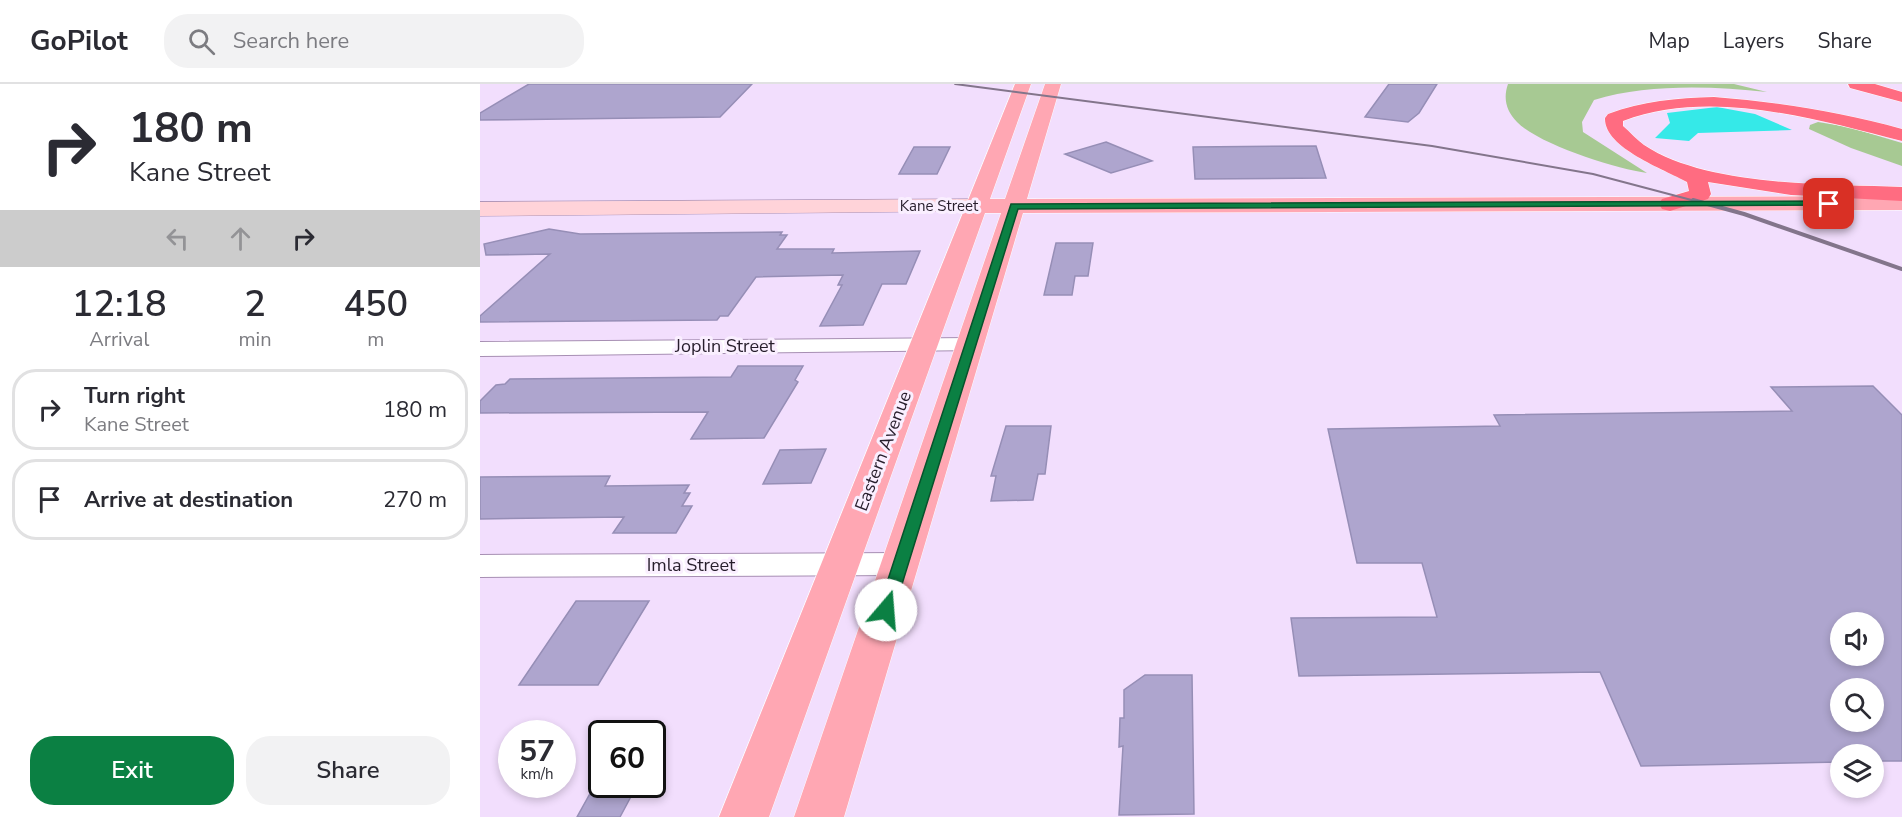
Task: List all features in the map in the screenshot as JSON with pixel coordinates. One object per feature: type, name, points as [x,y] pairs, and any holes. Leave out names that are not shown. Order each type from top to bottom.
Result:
[{"type":"highway","points":[[1856,84],[1902,97]]},
{"type":"highway","points":[[1902,135],[1790,105],[1731,97],[1656,99],[1637,103],[1614,118],[1614,128],[1622,138],[1649,156],[1703,174],[1764,185],[1902,194]]},
{"type":"highway","points":[[1871,108],[1902,118]]},
{"type":"highway","points":[[1670,204],[1700,194],[1696,179],[1671,165]]},
{"type":"main road","name":"Eastern Avenue","points":[[744,817],[1023,84]]},
{"type":"main road","points":[[819,817],[1053,84]]},
{"type":"main road","points":[[1028,163],[1051,183],[1160,206]]},
{"type":"main road","name":"Kane Street","points":[[483,211],[977,206],[1902,203]]},
{"type":"street","name":"Joplin Street","points":[[480,349],[970,345]]},
{"type":"street","name":"Imla Street","points":[[480,566],[901,564]]},
{"type":"shaded area","points":[[1508,84],[1734,84],[1767,92],[1723,88],[1657,89],[1635,91],[1594,100],[1582,122],[1583,132],[1647,173],[1578,154],[1527,130],[1513,118],[1508,109],[1506,94]]},
{"type":"shaded area","points":[[1717,107],[1755,114],[1792,130],[1698,133],[1689,141],[1655,138],[1670,123],[1667,113]]},
{"type":"shaded area","points":[[1818,122],[1848,127],[1902,143],[1902,166],[1851,148],[1809,129],[1810,125]]},
{"type":"building","points":[[529,84],[752,84],[720,117],[480,120],[480,113]]},
{"type":"building","points":[[1389,84],[1437,84],[1419,113],[1408,122],[1365,117]]},
{"type":"building","points":[[1106,142],[1152,161],[1111,173],[1065,154]]},
{"type":"building","points":[[1316,146],[1326,178],[1195,179],[1193,147]]},
{"type":"building","points":[[914,147],[950,147],[937,174],[899,174]]},
{"type":"building","points":[[549,229],[580,234],[782,232],[780,235],[787,235],[777,249],[834,249],[832,253],[920,251],[906,284],[882,284],[863,325],[820,326],[842,285],[838,285],[843,275],[756,277],[728,316],[720,316],[717,320],[480,322],[480,316],[550,254],[486,255],[484,244]]},
{"type":"building","points":[[1056,243],[1093,243],[1088,276],[1075,276],[1072,295],[1044,295]]},
{"type":"building","points":[[738,366],[803,366],[795,380],[798,382],[764,438],[691,439],[708,412],[480,413],[480,401],[496,385],[505,384],[510,379],[731,377]]},
{"type":"building","points":[[1873,386],[1902,415],[1902,761],[1884,761],[1884,744],[1830,744],[1830,762],[1641,766],[1600,672],[1299,676],[1291,618],[1437,617],[1422,563],[1357,563],[1328,429],[1500,426],[1494,415],[1792,411],[1771,387]]},
{"type":"building","points":[[1006,426],[1051,426],[1045,474],[1038,474],[1033,500],[991,501],[996,476],[991,476]]},
{"type":"building","points":[[826,449],[811,483],[763,484],[780,450]]},
{"type":"building","points":[[610,476],[605,486],[689,485],[684,493],[690,493],[682,506],[692,506],[676,533],[613,533],[624,517],[480,519],[480,477]]},
{"type":"building","points":[[576,601],[649,601],[598,685],[519,685]]},
{"type":"building","points":[[1145,675],[1192,675],[1194,814],[1119,815],[1123,746],[1119,747],[1120,718],[1124,718],[1124,690]]},
{"type":"building","points":[[588,797],[630,798],[620,817],[577,817]]},
{"type":"railway","points":[[955,84],[1432,146],[1593,174],[1699,202]]},
{"type":"railway","points":[[1693,200],[1744,214],[1902,269]]},
{"type":"route","points":[[886,610],[1014,206],[1829,204]]}]
